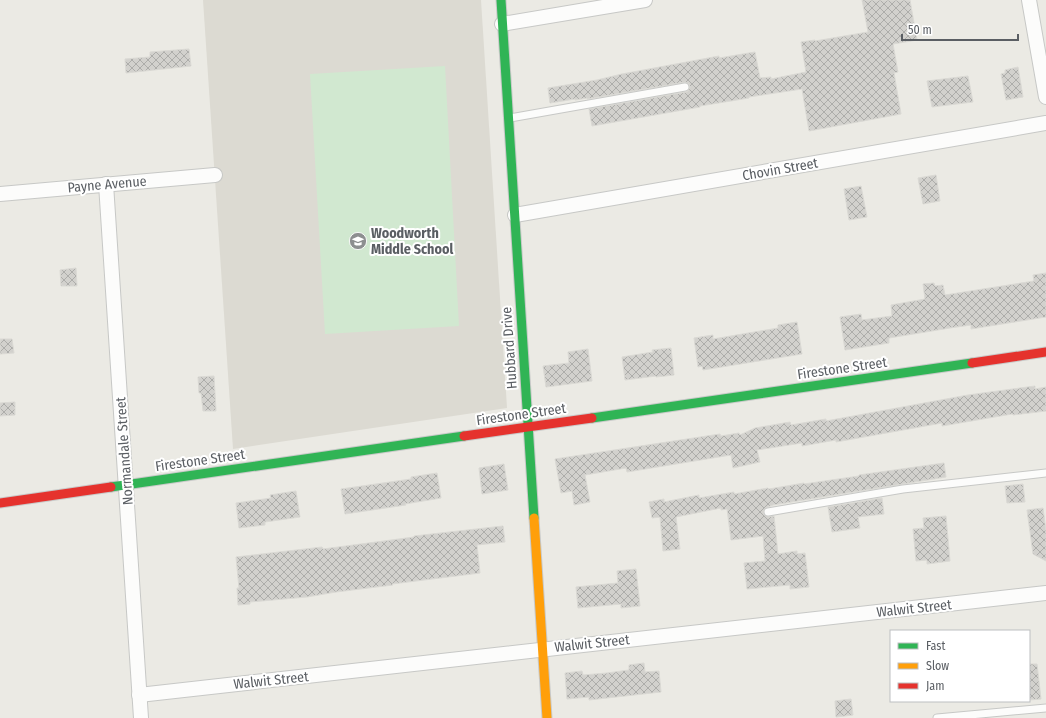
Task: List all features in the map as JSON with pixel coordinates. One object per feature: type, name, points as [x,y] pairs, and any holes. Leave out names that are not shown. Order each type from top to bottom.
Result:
[{"type":"street","name":"Hubbard Drive","points":[[500,0],[547,718]]},
{"type":"street","points":[[502,24],[645,0]]},
{"type":"street","points":[[1029,0],[1046,97]]},
{"type":"street","name":"Chovin Street","points":[[515,215],[1046,123]]},
{"type":"street","name":"Payne Avenue","points":[[0,194],[215,175]]},
{"type":"street","name":"Normandale Street","points":[[106,184],[141,718]]},
{"type":"street","name":"Firestone Street","points":[[0,502],[1046,352]]},
{"type":"street","name":"Walwit Street","points":[[139,694],[1046,593]]},
{"type":"lane","points":[[508,119],[684,87]]},
{"type":"lane","points":[[768,512],[903,489],[1046,473]]},
{"type":"lane","points":[[936,718],[1046,708]]},
{"type":"shaded area","name":"Woodworth Middle School","points":[[203,0],[481,0],[507,408],[233,449]]},
{"type":"green space","points":[[445,66],[459,326],[325,334],[310,74]]},
{"type":"building","points":[[862,0],[910,0],[917,40],[893,44],[898,72],[894,73],[901,114],[809,131],[802,89],[749,97],[592,126],[589,109],[686,92],[690,87],[689,84],[685,82],[587,99],[575,99],[550,103],[548,88],[719,56],[719,58],[755,52],[760,78],[771,77],[771,79],[806,72],[801,42],[868,32]]},
{"type":"building","points":[[189,49],[191,66],[126,73],[125,59],[150,57],[150,52]]},
{"type":"building","points":[[1018,67],[1023,97],[1006,100],[1001,74],[1005,73],[1005,70]]},
{"type":"building","points":[[968,76],[973,102],[932,107],[927,81]]},
{"type":"building","points":[[936,175],[940,201],[923,204],[918,178]]},
{"type":"building","points":[[861,186],[867,217],[849,220],[844,189]]},
{"type":"building","points":[[76,268],[77,286],[61,286],[60,270]]},
{"type":"building","points":[[1046,273],[1046,317],[971,329],[971,325],[889,338],[889,343],[845,350],[840,317],[861,314],[862,320],[892,316],[891,305],[925,299],[923,284],[934,283],[935,286],[943,285],[945,295],[1034,281],[1033,275]]},
{"type":"building","points":[[797,322],[802,354],[703,370],[702,366],[698,367],[694,338],[713,335],[713,339],[778,328],[778,325]]},
{"type":"building","points":[[0,339],[12,339],[14,353],[0,354]]},
{"type":"building","points":[[671,348],[674,375],[625,380],[622,357],[653,352],[652,350]]},
{"type":"building","points":[[588,349],[592,381],[546,387],[543,366],[569,363],[568,352]]},
{"type":"building","points":[[214,376],[216,411],[203,411],[201,393],[199,393],[198,377]]},
{"type":"building","points":[[1035,386],[1035,389],[1046,387],[1046,411],[1012,414],[942,426],[942,423],[836,442],[836,440],[802,446],[802,443],[757,450],[760,462],[733,468],[731,455],[627,472],[626,468],[585,475],[590,502],[574,505],[572,491],[561,493],[555,459],[720,434],[721,436],[739,433],[740,435],[755,428],[790,422],[791,425],[826,419],[826,421],[968,395]]},
{"type":"building","points":[[15,402],[15,415],[0,416],[0,403]]},
{"type":"building","points":[[944,463],[946,477],[773,505],[765,508],[763,512],[764,515],[768,517],[774,516],[778,554],[797,551],[797,554],[805,553],[809,587],[790,589],[790,585],[747,589],[744,563],[765,561],[763,536],[731,540],[727,509],[721,510],[721,508],[676,517],[680,549],[663,551],[660,517],[652,518],[649,502],[664,499],[664,502],[699,495],[699,498],[734,492],[734,494]]},
{"type":"building","points":[[504,464],[508,490],[482,494],[479,468]]},
{"type":"building","points":[[437,473],[441,498],[345,514],[341,489],[411,479],[411,477]]},
{"type":"building","points":[[1023,484],[1025,502],[1007,503],[1005,486]]},
{"type":"building","points":[[296,491],[300,517],[265,522],[265,525],[239,528],[236,503],[271,498],[270,495]]},
{"type":"building","points":[[882,498],[884,514],[858,517],[860,528],[832,532],[828,507]]},
{"type":"building","points":[[1043,508],[1046,531],[1046,561],[1033,554],[1027,510]]},
{"type":"building","points":[[946,516],[950,561],[927,564],[927,560],[916,561],[913,529],[924,528],[923,518]]},
{"type":"building","points":[[503,526],[505,542],[477,545],[480,573],[307,597],[250,602],[250,604],[238,605],[237,588],[239,588],[236,557],[322,547],[323,549],[414,536]]},
{"type":"building","points":[[636,569],[640,606],[621,608],[621,604],[578,608],[576,587],[618,583],[617,571]]},
{"type":"building","points":[[644,663],[645,672],[659,671],[661,692],[589,700],[589,697],[567,699],[565,673],[582,671],[583,675],[607,673],[629,670],[629,665]]},
{"type":"building","points":[[1030,664],[1037,664],[1041,699],[1030,700]]},
{"type":"building","points":[[851,699],[853,715],[836,717],[835,701]]},
{"type":"traffic: fast","points":[[501,0],[534,518]]},
{"type":"traffic: fast","points":[[592,418],[972,363]]},
{"type":"traffic: fast","points":[[111,487],[464,436]]},
{"type":"traffic: slow","points":[[534,518],[547,718]]},
{"type":"traffic: jam","points":[[972,363],[1046,352]]},
{"type":"traffic: jam","points":[[464,436],[592,418]]},
{"type":"traffic: jam","points":[[0,503],[111,487]]},
{"type":"place","name":"Woodworth Middle School","points":[[358,241]]}]
